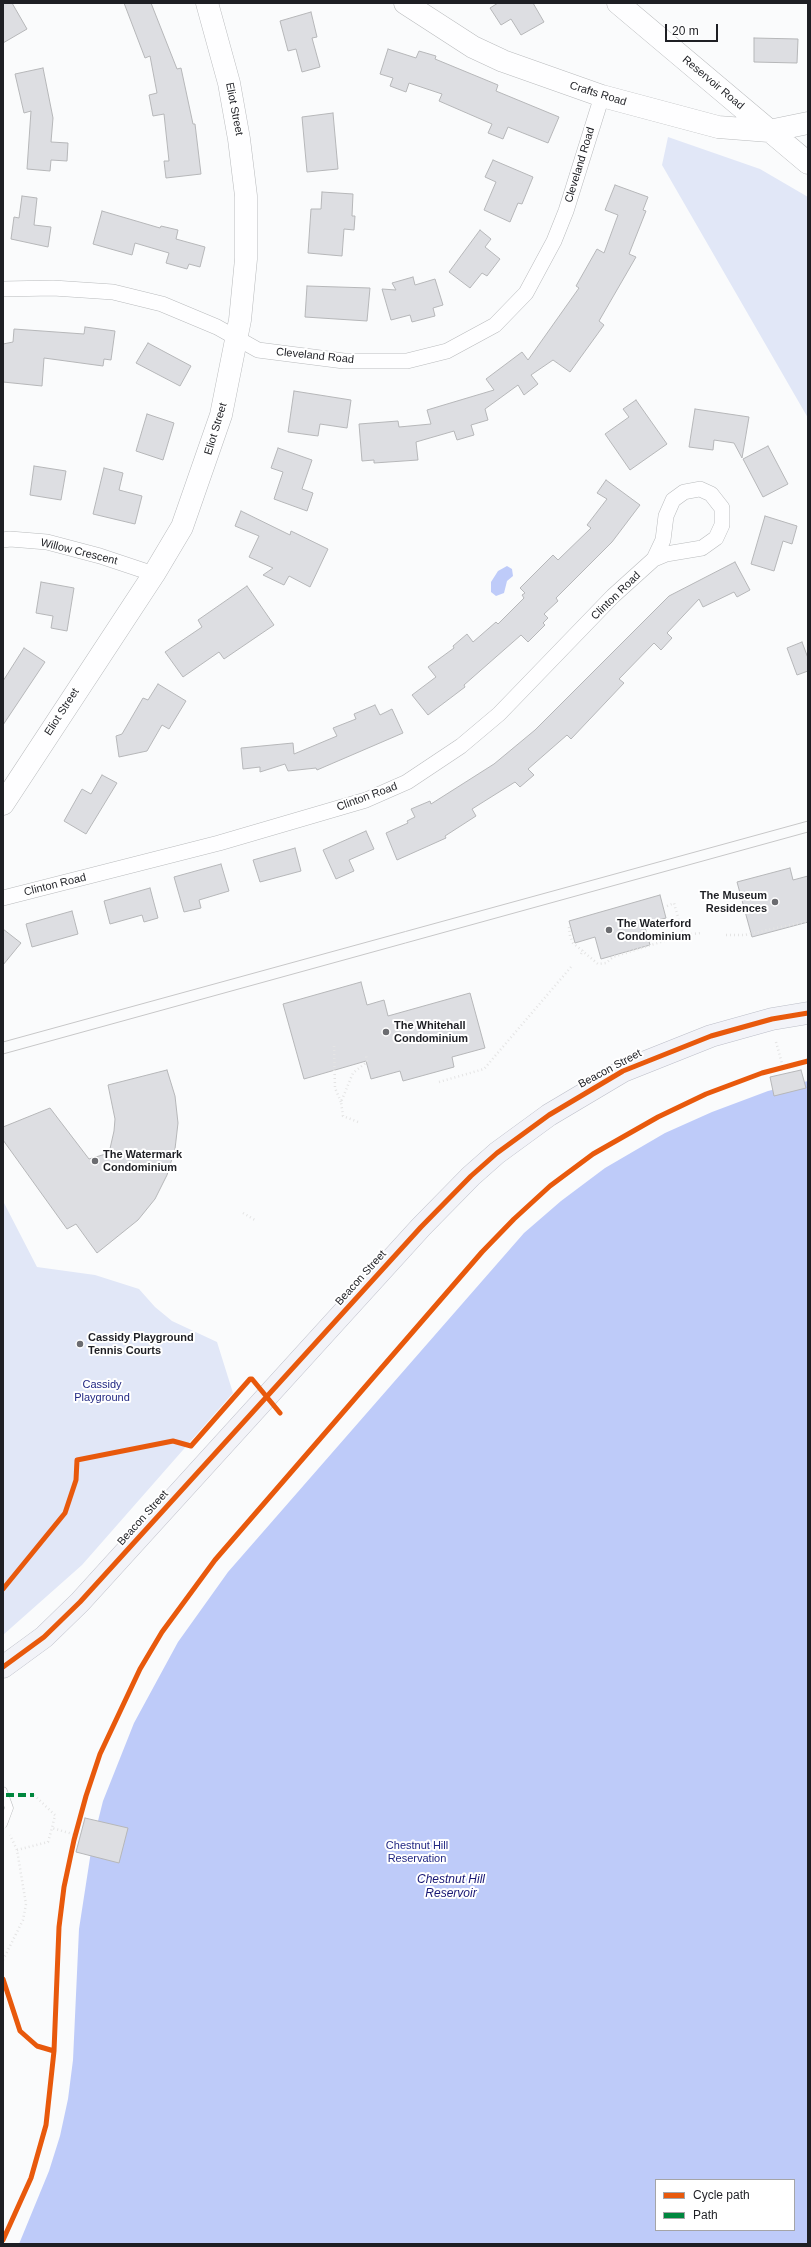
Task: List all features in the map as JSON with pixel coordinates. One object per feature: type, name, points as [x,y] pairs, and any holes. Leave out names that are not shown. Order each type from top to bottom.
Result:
[{"type":"main road","name":"Beacon Street","points":[[3,1667],[44,1638],[80,1602],[421,1226],[471,1176],[497,1153],[549,1115],[623,1071],[679,1047],[711,1036],[772,1019],[808,1013]]},
{"type":"street","name":"Eliot Street","points":[[3,804],[154,574],[182,527],[214,439],[227,392],[238,339],[245,271],[246,196],[240,139],[229,83],[207,3]]},
{"type":"street","name":"Crafts Road","points":[[404,3],[473,47],[503,61],[602,96],[706,124],[742,130],[769,131],[808,123]]},
{"type":"street","name":"Reservoir Road","points":[[618,3],[808,163]]},
{"type":"street","name":"Cleveland Road","points":[[3,289],[53,288],[113,292],[162,304],[217,327],[258,350],[344,361],[407,361],[447,351],[496,325],[526,293],[554,241],[576,182],[602,96]]},
{"type":"street","name":"Clinton Road","points":[[3,898],[219,843],[366,800],[407,782],[461,746],[499,714],[614,596],[654,559],[666,554],[702,548],[716,538],[722,524],[722,508],[712,494],[700,489],[684,492],[673,500],[666,516],[662,540],[654,559]]},
{"type":"street","name":"Willow Crescent","points":[[3,540],[10,538],[47,542],[100,556],[154,574]]},
{"type":"lane","points":[[3,1791],[9,1808],[5,1828]]},
{"type":"path","points":[[667,906],[674,903],[683,935]]},
{"type":"path","points":[[726,935],[745,935],[808,921]]},
{"type":"path","points":[[569,927],[570,936],[573,943],[598,964],[606,963],[613,957],[683,935],[702,933]]},
{"type":"path","points":[[581,954],[583,950]]},
{"type":"path","points":[[439,1082],[484,1069],[571,967]]},
{"type":"path","points":[[776,1042],[783,1067]]},
{"type":"path","points":[[334,1046],[335,1088],[341,1102],[343,1116],[358,1122]]},
{"type":"path","points":[[341,1102],[353,1073],[367,1062],[366,1056]]},
{"type":"path","points":[[776,1069],[789,1066]]},
{"type":"path","points":[[243,1213],[255,1220]]},
{"type":"path","points":[[17,1850],[48,1842],[55,1815],[34,1795]]},
{"type":"path","points":[[74,1840],[78,1827]]},
{"type":"path","points":[[3,1960],[23,1920],[26,1904],[26,1890],[17,1850],[5,1828]]},
{"type":"path","points":[[52,1828],[76,1834]]},
{"type":"green space","points":[[668,137],[760,169],[808,197],[808,418],[662,165]]},
{"type":"green space","name":"Cassidy Playground","points":[[3,1201],[37,1267],[95,1275],[139,1289],[155,1307],[172,1321],[217,1342],[233,1393],[82,1565],[3,1635]]},
{"type":"water","points":[[507,566],[512,569],[513,576],[507,581],[504,593],[496,596],[491,592],[491,582],[498,571]]},
{"type":"water","name":"Chestnut Hill Reservoir","points":[[808,1081],[808,2244],[19,2244],[49,2171],[60,2136],[68,2099],[73,2060],[79,1929],[92,1845],[103,1801],[134,1723],[178,1642],[228,1572],[524,1233],[561,1201],[605,1168],[665,1133],[712,1112],[768,1091]]},
{"type":"building","points":[[3,3],[12,3],[27,29],[3,43]]},
{"type":"building","points":[[124,3],[151,3],[177,69],[181,68],[193,124],[195,124],[201,174],[166,178],[164,161],[169,161],[164,114],[153,116],[149,95],[157,93],[150,56],[145,58]]},
{"type":"building","points":[[498,3],[533,3],[544,22],[521,35],[511,19],[501,25],[490,8]]},
{"type":"building","points":[[311,12],[317,37],[312,38],[320,67],[302,72],[296,49],[288,51],[280,21]]},
{"type":"building","points":[[754,38],[798,39],[797,63],[754,62]]},
{"type":"building","points":[[388,49],[416,58],[419,51],[436,56],[435,59],[498,85],[496,91],[559,117],[548,143],[508,127],[503,139],[488,133],[492,124],[439,101],[442,94],[409,83],[406,92],[390,86],[393,78],[380,74]]},
{"type":"building","points":[[43,68],[53,118],[51,142],[68,143],[67,161],[51,160],[50,171],[27,169],[31,111],[24,113],[15,74]]},
{"type":"building","points":[[333,113],[338,169],[307,172],[302,117]]},
{"type":"building","points":[[493,160],[533,177],[522,204],[518,203],[510,222],[484,210],[496,182],[485,177]]},
{"type":"building","points":[[615,185],[648,197],[643,210],[646,211],[629,254],[636,257],[599,321],[604,325],[570,372],[553,360],[531,375],[538,384],[524,395],[518,385],[485,409],[488,420],[471,425],[474,435],[457,440],[454,431],[416,442],[418,460],[374,463],[374,460],[362,461],[359,424],[398,421],[399,427],[431,424],[427,410],[494,390],[486,379],[522,352],[528,360],[579,288],[576,286],[597,249],[604,253],[618,215],[605,210]]},
{"type":"building","points":[[322,192],[353,194],[352,216],[355,216],[354,230],[344,229],[342,256],[308,253],[311,209],[321,209]]},
{"type":"building","points":[[22,196],[37,198],[34,225],[51,227],[48,247],[11,239],[14,217],[19,218]]},
{"type":"building","points":[[102,211],[160,228],[161,226],[178,230],[176,239],[205,247],[200,267],[189,264],[187,269],[166,263],[169,253],[135,243],[132,255],[93,244]]},
{"type":"building","points":[[480,230],[491,239],[485,247],[500,259],[487,276],[482,273],[470,288],[449,272]]},
{"type":"building","points":[[413,277],[415,285],[435,279],[443,305],[433,308],[435,316],[412,322],[410,315],[391,320],[382,289],[396,290],[392,283]]},
{"type":"building","points":[[307,286],[370,288],[367,321],[305,317]]},
{"type":"building","points":[[85,327],[115,331],[111,360],[104,359],[103,366],[44,358],[42,386],[3,382],[3,344],[13,342],[14,329],[84,334]]},
{"type":"building","points":[[148,343],[191,366],[180,386],[136,363]]},
{"type":"building","points":[[294,391],[351,400],[347,428],[320,424],[318,436],[288,432]]},
{"type":"building","points":[[636,400],[667,444],[630,470],[605,434],[629,417],[623,409]]},
{"type":"building","points":[[695,409],[749,417],[742,458],[734,443],[714,440],[713,450],[689,447]]},
{"type":"building","points":[[147,414],[174,423],[163,460],[136,451]]},
{"type":"building","points":[[768,446],[788,484],[763,497],[743,459]]},
{"type":"building","points":[[278,448],[312,460],[302,489],[313,493],[307,511],[274,499],[283,472],[271,468]]},
{"type":"building","points":[[34,466],[66,471],[61,500],[30,495]]},
{"type":"building","points":[[104,468],[123,473],[119,490],[142,496],[135,524],[93,514]]},
{"type":"building","points":[[606,480],[640,505],[612,542],[556,598],[558,601],[544,614],[548,618],[543,623],[545,625],[528,642],[521,635],[464,685],[465,687],[428,715],[412,695],[436,677],[428,667],[454,648],[453,646],[467,634],[473,642],[496,622],[498,624],[524,598],[522,595],[525,593],[520,588],[553,555],[558,560],[591,528],[587,525],[607,499],[597,493]]},
{"type":"building","points":[[241,511],[290,535],[291,531],[328,549],[310,587],[289,576],[284,585],[263,575],[273,568],[249,557],[259,536],[235,526]]},
{"type":"building","points":[[765,516],[797,526],[792,544],[783,541],[774,571],[751,564]]},
{"type":"building","points":[[735,562],[750,590],[737,597],[734,592],[703,607],[699,599],[667,633],[672,638],[661,650],[654,643],[619,679],[624,683],[571,739],[567,735],[528,769],[534,775],[520,787],[515,782],[472,809],[476,816],[445,836],[446,838],[397,860],[386,833],[408,823],[407,821],[415,817],[411,809],[430,801],[431,804],[494,764],[535,730],[669,596]]},
{"type":"building","points":[[41,582],[74,588],[67,631],[51,628],[53,616],[36,613]]},
{"type":"building","points":[[247,586],[274,625],[224,659],[219,652],[183,677],[165,652],[202,627],[198,620]]},
{"type":"building","points":[[802,642],[808,658],[808,671],[797,675],[787,648]]},
{"type":"building","points":[[24,648],[45,662],[3,725],[3,681]]},
{"type":"building","points":[[158,684],[186,701],[169,729],[162,725],[147,751],[119,757],[116,736],[122,734],[143,698],[148,700]]},
{"type":"building","points":[[375,705],[380,715],[392,709],[403,733],[317,770],[316,768],[288,771],[285,764],[260,772],[260,767],[243,769],[241,748],[293,743],[294,754],[337,736],[333,728],[356,719],[354,714]]},
{"type":"building","points":[[102,775],[117,783],[86,834],[64,821],[82,789],[91,794]]},
{"type":"building","points":[[366,831],[374,849],[349,860],[354,871],[336,879],[323,850]]},
{"type":"building","points":[[295,848],[301,871],[260,882],[253,860]]},
{"type":"building","points":[[221,864],[229,891],[199,900],[201,908],[184,912],[174,877]]},
{"type":"building","name":"The Museum Residences","points":[[790,868],[793,880],[808,876],[808,922],[752,937],[737,882]]},
{"type":"building","points":[[150,888],[158,918],[144,922],[142,915],[110,924],[104,901]]},
{"type":"building","name":"The Waterford Condominium","points":[[660,895],[666,918],[644,924],[650,945],[601,959],[595,937],[575,943],[569,921]]},
{"type":"building","points":[[72,911],[78,934],[32,947],[26,924]]},
{"type":"building","points":[[3,929],[21,943],[3,965]]},
{"type":"building","name":"The Whitehall Condominium","points":[[361,982],[367,1005],[384,1000],[388,1016],[470,993],[485,1048],[452,1057],[454,1067],[403,1081],[400,1071],[371,1079],[366,1061],[304,1079],[283,1004]]},
{"type":"building","name":"The Watermark Condominium","points":[[167,1070],[175,1096],[178,1123],[175,1149],[167,1175],[155,1199],[138,1220],[97,1253],[76,1224],[67,1229],[3,1140],[3,1127],[50,1108],[89,1159],[109,1153],[115,1119],[108,1085]]},
{"type":"building","points":[[801,1070],[806,1088],[774,1096],[770,1077]]},
{"type":"building","points":[[85,1818],[128,1828],[119,1863],[76,1852]]},
{"type":"tram line","points":[[3,1042],[808,821]]},
{"type":"tram line","points":[[3,1054],[808,832]]},
{"type":"marked path","points":[[6,1795],[34,1795]]},
{"type":"cycle path","points":[[3,1667],[44,1637],[80,1602],[421,1227],[471,1176],[497,1153],[549,1115],[623,1071],[711,1036],[772,1019],[808,1013]]},
{"type":"cycle path","points":[[3,2240],[31,2178],[46,2125],[54,2051],[59,1927],[64,1887],[74,1840],[86,1796],[100,1754],[140,1669],[162,1632],[215,1560],[482,1252],[514,1219],[550,1186],[593,1154],[658,1117],[706,1094],[762,1073],[808,1061]]},
{"type":"cycle path","points":[[3,1589],[65,1513],[76,1480],[77,1460],[173,1441],[191,1446],[250,1379],[252,1379],[280,1413]]},
{"type":"cycle path","points":[[3,1979],[20,2031],[37,2046],[54,2051]]},
{"type":"place","name":"The Museum Residences","points":[[775,902]]},
{"type":"place","name":"The Waterford Condominium","points":[[609,930]]},
{"type":"place","name":"The Whitehall Condominium","points":[[386,1032]]},
{"type":"place","name":"The Watermark Condominium","points":[[95,1161]]},
{"type":"place","name":"Cassidy Playground Tennis Courts","points":[[80,1344]]},
{"type":"park label","name":"Chestnut Hill Reservation","points":[[417,1852]]}]
